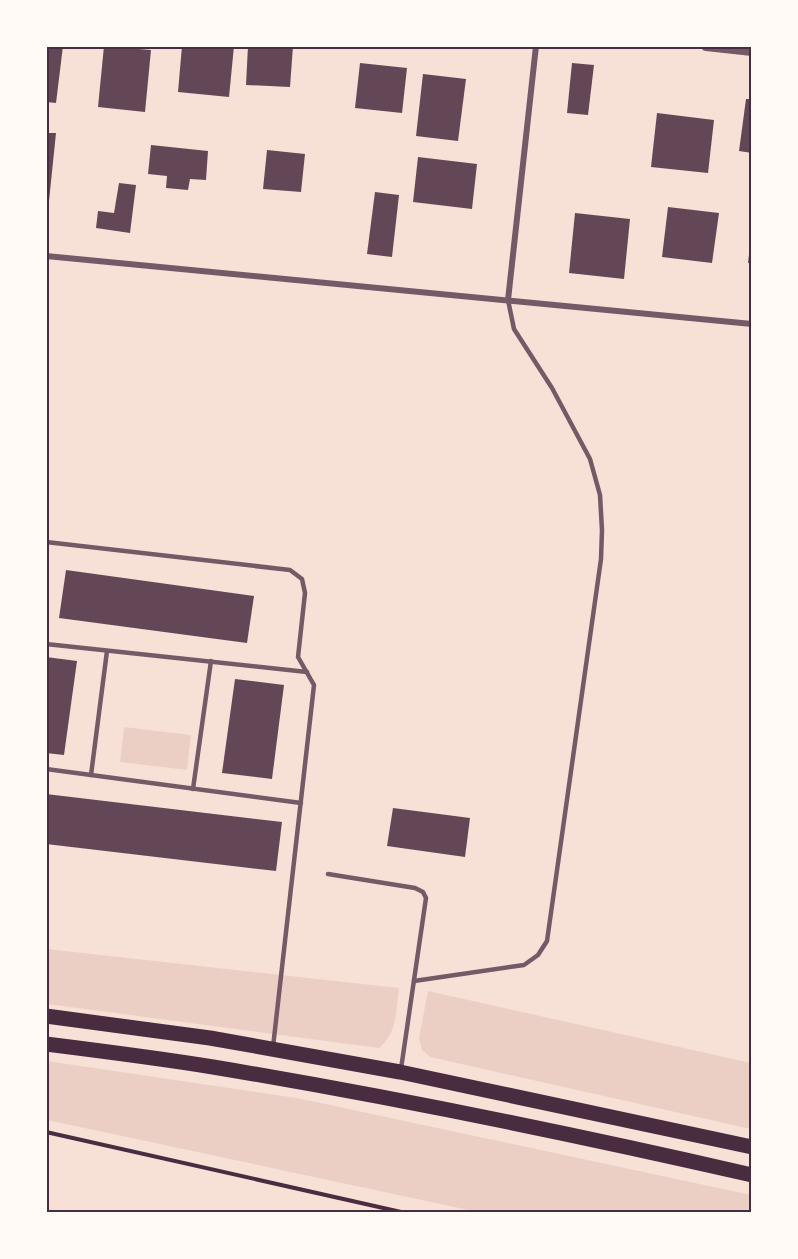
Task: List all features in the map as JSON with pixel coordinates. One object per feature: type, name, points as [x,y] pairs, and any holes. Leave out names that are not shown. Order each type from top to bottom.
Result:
[{"type":"main road","points":[[46,1016],[210,1038],[400,1072],[752,1147]]},
{"type":"main road","points":[[46,1044],[211,1066],[396,1100],[752,1175]]},
{"type":"street","points":[[508,300],[536,46]]},
{"type":"street","points":[[706,46],[752,51]]},
{"type":"street","points":[[46,256],[752,324]]},
{"type":"lane","points":[[414,981],[524,965],[538,955],[547,941],[601,559],[600,495],[590,459],[552,388],[514,329],[508,300]]},
{"type":"lane","points":[[46,542],[290,570],[302,579],[305,592],[298,657],[314,685],[273,1050]]},
{"type":"lane","points":[[46,644],[307,672]]},
{"type":"lane","points":[[91,775],[107,651]]},
{"type":"lane","points":[[193,789],[211,662]]},
{"type":"lane","points":[[46,769],[301,803]]},
{"type":"lane","points":[[328,873],[415,888],[423,892],[426,898],[400,1072]]},
{"type":"path","points":[[46,1132],[401,1212]]},
{"type":"shaded area","points":[[124,727],[191,735],[187,770],[120,762]]},
{"type":"shaded area","points":[[47,949],[399,988],[395,1021],[389,1036],[379,1048],[47,1004]]},
{"type":"shaded area","points":[[428,991],[751,1063],[751,1129],[430,1057],[422,1050],[419,1038]]},
{"type":"shaded area","points":[[47,1061],[297,1098],[751,1195],[751,1212],[478,1212],[47,1120]]},
{"type":"building","points":[[46,46],[63,46],[56,103],[46,102]]},
{"type":"building","points":[[104,46],[151,50],[145,112],[98,107]]},
{"type":"building","points":[[182,46],[234,46],[229,97],[178,92]]},
{"type":"building","points":[[248,46],[293,46],[290,87],[246,85]]},
{"type":"building","points":[[360,63],[407,68],[402,113],[355,108]]},
{"type":"building","points":[[572,63],[594,65],[588,115],[567,113]]},
{"type":"building","points":[[423,74],[466,79],[458,141],[416,136]]},
{"type":"building","points":[[746,99],[752,99],[752,153],[739,151]]},
{"type":"building","points":[[657,113],[714,120],[708,173],[651,167]]},
{"type":"building","points":[[46,133],[56,133],[49,201],[46,201]]},
{"type":"building","points":[[151,145],[208,151],[206,180],[190,179],[188,190],[166,188],[167,176],[148,174]]},
{"type":"building","points":[[267,150],[305,154],[301,192],[263,189]]},
{"type":"building","points":[[418,157],[477,164],[472,209],[413,202]]},
{"type":"building","points":[[119,183],[136,185],[130,233],[96,228],[98,211],[114,213]]},
{"type":"building","points":[[375,192],[399,195],[392,257],[367,254]]},
{"type":"building","points":[[668,207],[719,213],[712,263],[662,257]]},
{"type":"building","points":[[575,213],[630,219],[624,279],[569,273]]},
{"type":"building","points":[[750,246],[752,246],[752,263],[748,263]]},
{"type":"building","points":[[66,570],[254,596],[247,643],[59,618]]},
{"type":"building","points":[[46,657],[77,661],[64,755],[46,753]]},
{"type":"building","points":[[235,679],[284,685],[272,779],[222,773]]},
{"type":"building","points":[[46,794],[282,822],[276,871],[46,844]]},
{"type":"building","points":[[393,808],[470,818],[465,857],[387,846]]}]
